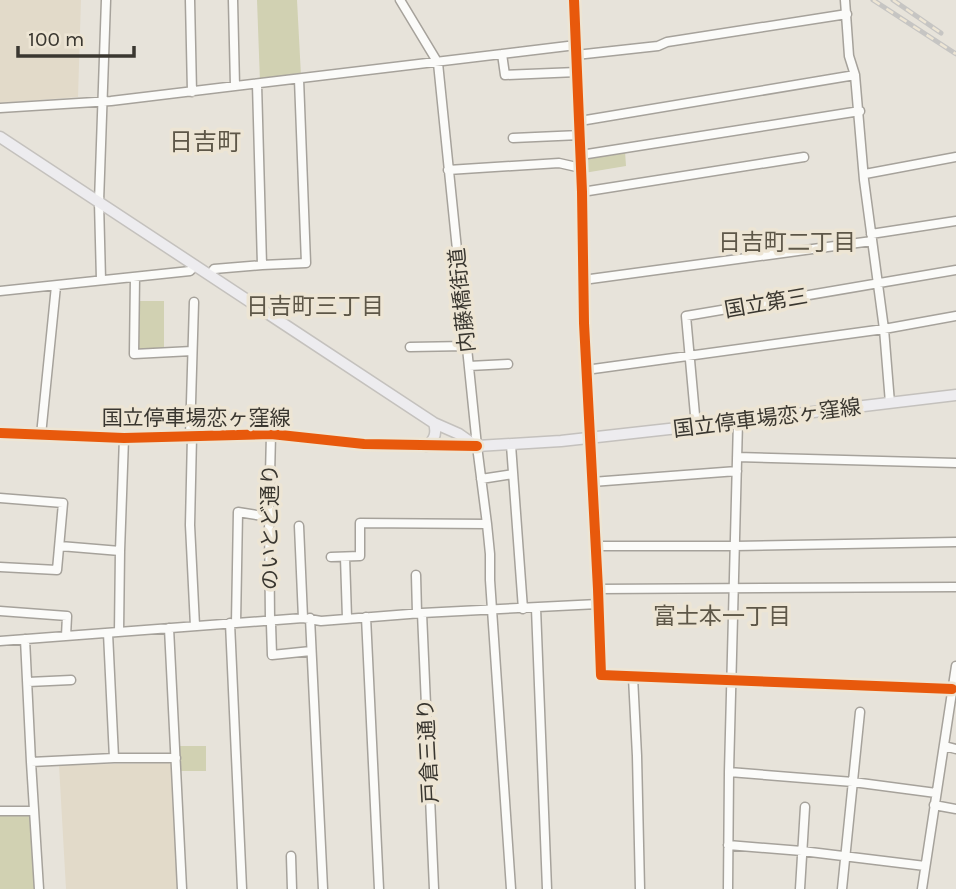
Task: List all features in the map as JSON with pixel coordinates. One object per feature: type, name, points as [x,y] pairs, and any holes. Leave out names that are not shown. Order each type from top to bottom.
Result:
[{"type":"main road","points":[[0,137],[434,423],[477,446]]},
{"type":"main road","name":"国立停車場恋ヶ窪線","points":[[0,433],[124,438],[271,434],[364,444],[477,446],[589,438],[956,395]]},
{"type":"main road","points":[[426,446],[435,436],[434,423]]},
{"type":"street","points":[[101,280],[99,202],[106,0]]},
{"type":"street","points":[[190,0],[192,92]]},
{"type":"street","points":[[233,0],[235,86]]},
{"type":"street","name":"内藤橋街道","points":[[400,0],[438,63],[444,107],[448,170],[487,524],[511,889]]},
{"type":"street","points":[[574,0],[586,370],[601,675],[952,689]]},
{"type":"street","points":[[845,0],[849,56],[855,75],[860,111],[864,174],[884,329],[890,403]]},
{"type":"street","points":[[0,108],[102,102],[502,54],[658,46],[667,42],[846,14]]},
{"type":"street","points":[[502,54],[505,75],[577,72]]},
{"type":"street","points":[[580,121],[855,75]]},
{"type":"street","points":[[210,275],[214,269],[306,263],[299,79]]},
{"type":"street","points":[[257,85],[262,265]]},
{"type":"street","points":[[580,155],[860,111]]},
{"type":"street","points":[[513,138],[580,135]]},
{"type":"street","points":[[582,192],[804,157]]},
{"type":"street","points":[[864,174],[956,158]]},
{"type":"street","points":[[448,170],[559,163],[581,168]]},
{"type":"street","points":[[583,280],[872,237],[956,221]]},
{"type":"street","points":[[0,291],[190,271],[195,265]]},
{"type":"street","name":"国立第三","points":[[696,426],[686,316],[956,270]]},
{"type":"street","points":[[135,277],[134,354],[192,351]]},
{"type":"street","points":[[41,435],[56,286]]},
{"type":"street","points":[[194,302],[190,526],[195,626]]},
{"type":"street","points":[[586,370],[884,329],[956,316]]},
{"type":"street","points":[[410,347],[467,346]]},
{"type":"street","points":[[469,366],[508,364]]},
{"type":"street","points":[[728,889],[738,421]]},
{"type":"street","name":"のいとど通り","points":[[271,434],[269,517],[272,655],[311,651]]},
{"type":"street","points":[[119,632],[124,438]]},
{"type":"street","points":[[511,444],[523,609]]},
{"type":"street","points":[[737,457],[956,463]]},
{"type":"street","points":[[592,482],[737,471]]},
{"type":"street","points":[[481,479],[513,474]]},
{"type":"street","points":[[0,498],[63,503],[57,570],[0,567]]},
{"type":"street","points":[[242,889],[233,623],[238,512],[269,517]]},
{"type":"street","points":[[331,557],[360,556],[360,523],[487,524]]},
{"type":"street","points":[[299,526],[311,651],[323,889]]},
{"type":"street","points":[[596,546],[956,542]]},
{"type":"street","points":[[60,546],[120,551]]},
{"type":"street","points":[[345,557],[347,618]]},
{"type":"street","name":"戸倉三通り","points":[[416,575],[434,889]]},
{"type":"street","points":[[598,589],[956,587]]},
{"type":"street","points":[[0,641],[270,620],[307,618],[321,621],[598,604]]},
{"type":"street","points":[[536,608],[547,889]]},
{"type":"street","points":[[0,611],[66,617],[66,636]]},
{"type":"street","points":[[366,617],[379,889]]},
{"type":"street","points":[[169,628],[182,889]]},
{"type":"street","points":[[108,633],[114,758]]},
{"type":"street","points":[[25,639],[39,889]]},
{"type":"street","points":[[922,889],[956,666]]},
{"type":"street","points":[[633,677],[640,889]]},
{"type":"street","points":[[28,681],[65,682]]},
{"type":"street","points":[[842,889],[860,712]]},
{"type":"street","points":[[944,746],[956,749]]},
{"type":"street","points":[[32,762],[176,758]]},
{"type":"street","points":[[729,772],[853,782],[936,793]]},
{"type":"street","points":[[934,805],[956,809]]},
{"type":"street","points":[[800,889],[805,807]]},
{"type":"street","points":[[0,811],[34,811]]},
{"type":"street","points":[[728,845],[925,866]]},
{"type":"street","points":[[291,856],[292,889]]},
{"type":"shaded area","points":[[0,0],[81,0],[78,97],[0,103]]},
{"type":"shaded area","points":[[169,763],[172,766],[177,889],[66,889],[59,765]]},
{"type":"green space","points":[[257,0],[297,0],[301,76],[260,82]]},
{"type":"green space","points":[[625,151],[626,166],[584,173],[584,157]]},
{"type":"green space","points":[[137,301],[164,301],[164,352],[136,352]]},
{"type":"green space","points":[[179,746],[206,746],[206,771],[179,771]]},
{"type":"green space","points":[[0,814],[31,814],[36,889],[0,889]]},
{"type":"railway","points":[[873,0],[956,54]]},
{"type":"railway","points":[[893,0],[941,33]]},
{"type":"cycle path","points":[[574,0],[584,323],[601,675],[952,689]]},
{"type":"cycle path","points":[[0,433],[124,438],[271,434],[364,444],[477,446]]},
{"type":"district","name":"日吉町","points":[[205,142]]},
{"type":"district","name":"日吉町二丁目","points":[[787,242]]},
{"type":"district","name":"日吉町三丁目","points":[[315,306]]},
{"type":"district","name":"富士本一丁目","points":[[722,616]]}]
